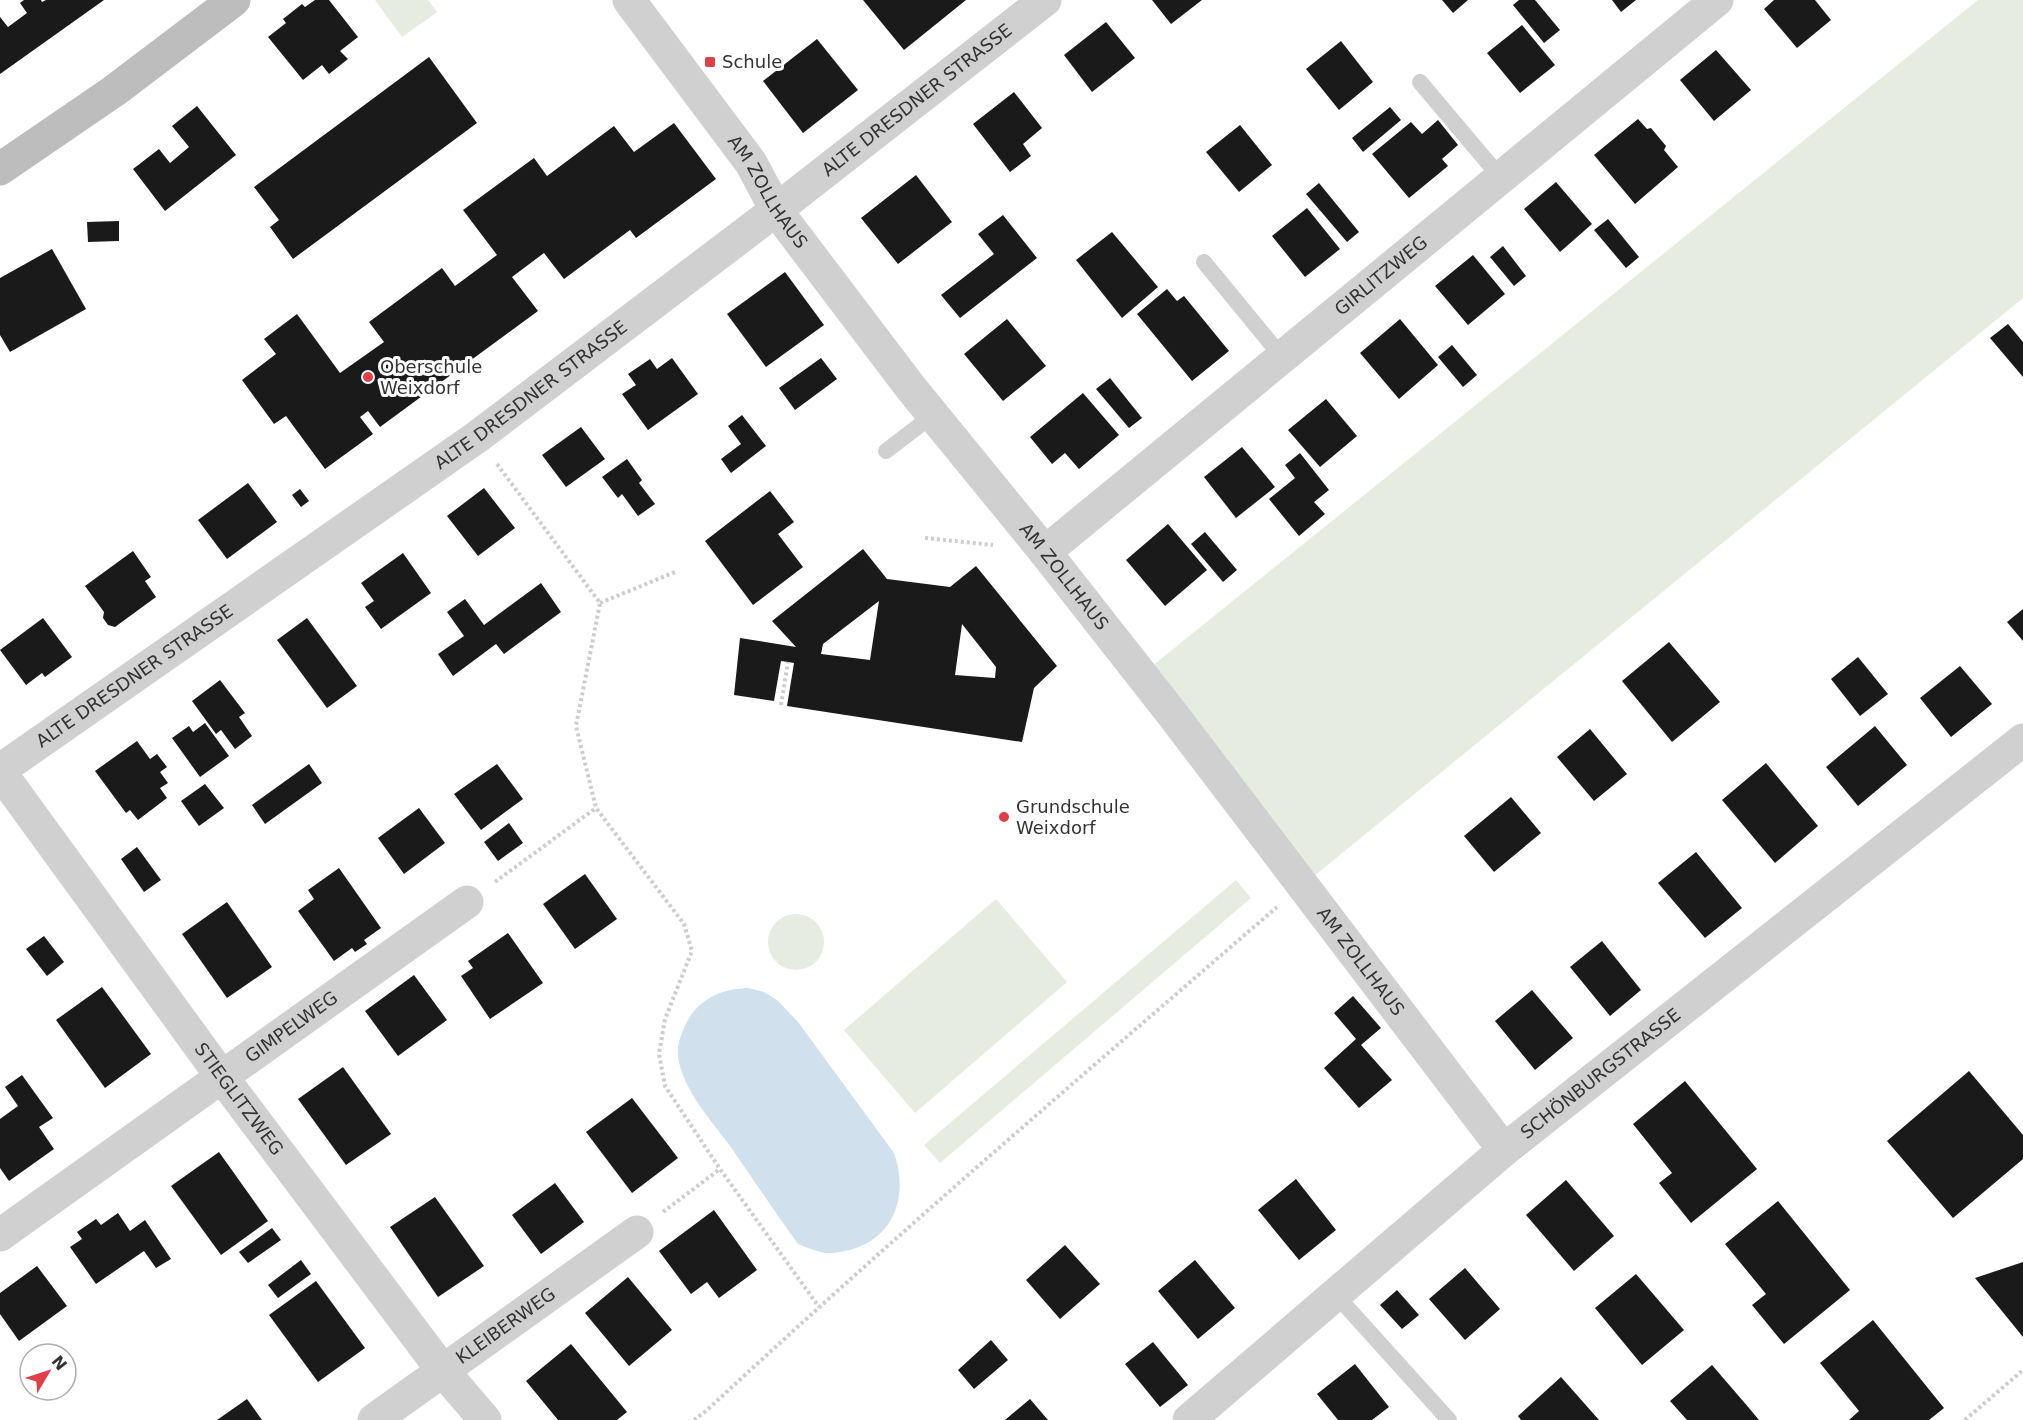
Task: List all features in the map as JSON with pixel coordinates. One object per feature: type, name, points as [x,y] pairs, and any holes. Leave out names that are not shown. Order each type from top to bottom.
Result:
[{"type":"main road","points":[[0,169],[114,91],[234,0]]},
{"type":"street","name":"AM ZOLLHAUS","points":[[629,0],[752,163],[776,210],[933,415],[1045,552],[1303,885],[1504,1150]]},
{"type":"street","name":"ALTE DRESDNER STRASSE","points":[[0,771],[477,437],[776,210],[1045,0]]},
{"type":"street","name":"GIRLITZWEG","points":[[1045,552],[1718,0]]},
{"type":"street","name":"SCHÖNBURGSTRASSE","points":[[1189,1420],[1504,1150],[2023,740]]},
{"type":"street","name":"STIEGLITZWEG","points":[[0,771],[222,1077],[443,1371],[485,1420]]},
{"type":"street","name":"GIMPELWEG","points":[[0,1235],[467,902]]},
{"type":"street","name":"KLEIBERWEG","points":[[374,1420],[637,1232]]},
{"type":"lane","points":[[1420,82],[1501,178]]},
{"type":"lane","points":[[1204,262],[1282,357]]},
{"type":"lane","points":[[886,451],[933,415]]},
{"type":"lane","points":[[1336,1295],[1449,1420]]},
{"type":"path","points":[[477,437],[600,603],[576,726],[596,808],[684,924],[692,951],[665,1019],[659,1054],[665,1086],[720,1169],[819,1306]]},
{"type":"path","points":[[925,538],[995,545]]},
{"type":"path","points":[[600,603],[675,572]]},
{"type":"path","points":[[780,705],[788,662]]},
{"type":"path","points":[[467,902],[596,808]]},
{"type":"path","points":[[694,1420],[948,1192],[1303,885]]},
{"type":"path","points":[[637,1232],[720,1169]]},
{"type":"path","points":[[1965,1420],[2023,1370]]},
{"type":"shaded area","points":[[375,0],[428,0],[437,12],[402,37]]},
{"type":"shaded area","points":[[1978,0],[2023,0],[2023,298],[1303,885],[1141,675]]},
{"type":"shaded area","points":[[1236,880],[1251,898],[940,1163],[924,1145]]},
{"type":"shaded area","points":[[996,899],[1067,982],[915,1113],[844,1030]]},
{"type":"shaded area","points":[[796,914],[807,916],[816,922],[822,931],[824,942],[822,953],[816,962],[807,968],[796,970],[785,968],[776,962],[770,953],[768,942],[770,931],[776,922],[785,916]]},
{"type":"water","points":[[748,988],[764,992],[777,1000],[798,1022],[894,1153],[900,1182],[895,1210],[889,1223],[880,1234],[853,1249],[825,1253],[798,1244],[698,1104],[685,1080],[678,1056],[678,1047],[682,1033],[693,1013],[700,1005],[716,995]]},
{"type":"building","points":[[24,0],[41,0],[42,2],[46,0],[104,0],[0,74],[0,17],[8,27],[27,13],[20,3]]},
{"type":"building","points":[[315,0],[329,0],[358,37],[340,51],[348,59],[329,74],[322,65],[303,80],[268,37],[286,23],[283,19],[302,4],[305,7]]},
{"type":"building","points":[[863,0],[966,0],[904,50]]},
{"type":"building","points":[[1152,0],[1202,0],[1171,24]]},
{"type":"building","points":[[1442,0],[1468,0],[1453,13]]},
{"type":"building","points":[[1519,0],[1535,0],[1560,30],[1544,43],[1513,5]]},
{"type":"building","points":[[1612,0],[1636,0],[1621,12]]},
{"type":"building","points":[[1774,0],[1815,0],[1831,20],[1797,48],[1764,9]]},
{"type":"building","points":[[1106,22],[1135,58],[1092,92],[1064,55]]},
{"type":"building","points":[[1522,25],[1555,65],[1520,93],[1487,53]]},
{"type":"building","points":[[817,39],[858,90],[803,133],[763,81]]},
{"type":"building","points":[[1341,41],[1373,82],[1339,110],[1306,69]]},
{"type":"building","points":[[1716,50],[1751,90],[1714,121],[1680,80]]},
{"type":"building","points":[[429,57],[477,123],[293,259],[270,227],[279,220],[254,187]]},
{"type":"building","points":[[1014,92],[1042,128],[1023,144],[1031,156],[1010,172],[973,124]]},
{"type":"building","points":[[197,106],[236,155],[165,211],[133,169],[159,149],[170,163],[189,147],[172,126]]},
{"type":"building","points":[[1390,107],[1401,120],[1363,152],[1352,138]]},
{"type":"building","points":[[1638,119],[1647,129],[1651,128],[1666,146],[1664,150],[1678,167],[1635,204],[1594,155]]},
{"type":"building","points":[[1438,120],[1458,145],[1442,159],[1448,166],[1409,198],[1372,154],[1411,122],[1422,134]]},
{"type":"building","points":[[674,123],[716,179],[636,238],[630,230],[564,279],[544,253],[512,277],[538,311],[380,427],[368,411],[360,417],[373,434],[325,469],[286,416],[274,424],[242,380],[276,354],[264,339],[297,314],[340,373],[384,342],[369,322],[442,268],[455,286],[497,255],[463,210],[534,158],[547,176],[614,126],[634,152]]},
{"type":"building","points":[[1240,125],[1272,165],[1239,192],[1206,152]]},
{"type":"building","points":[[916,175],[952,222],[898,264],[861,218]]},
{"type":"building","points":[[1556,182],[1592,224],[1560,252],[1524,209]]},
{"type":"building","points":[[1319,183],[1359,232],[1347,242],[1306,194]]},
{"type":"building","points":[[1307,208],[1340,249],[1305,277],[1272,236]]},
{"type":"building","points":[[1003,215],[1037,258],[960,318],[941,295],[994,254],[978,234]]},
{"type":"building","points":[[1608,219],[1639,257],[1626,268],[1594,230]]},
{"type":"building","points":[[119,221],[119,241],[88,242],[87,222]]},
{"type":"building","points":[[1112,232],[1158,287],[1122,318],[1076,260]]},
{"type":"building","points":[[1503,246],[1526,276],[1514,286],[1490,257]]},
{"type":"building","points":[[52,249],[86,309],[10,352],[0,335],[0,278]]},
{"type":"building","points":[[1473,255],[1505,294],[1468,325],[1435,286]]},
{"type":"building","points":[[785,272],[824,325],[766,367],[727,314]]},
{"type":"building","points":[[1167,289],[1177,301],[1184,296],[1229,351],[1192,381],[1137,314]]},
{"type":"building","points":[[1007,319],[1046,366],[1003,401],[964,354]]},
{"type":"building","points":[[1400,319],[1438,365],[1399,399],[1360,353]]},
{"type":"building","points":[[2008,324],[2023,342],[2023,377],[1990,338]]},
{"type":"building","points":[[1452,345],[1477,375],[1463,387],[1438,357]]},
{"type":"building","points":[[672,358],[698,394],[648,430],[622,394],[636,385],[628,374],[650,359],[657,369]]},
{"type":"building","points":[[821,358],[837,379],[795,410],[779,388]]},
{"type":"building","points":[[1110,378],[1142,418],[1129,428],[1096,389]]},
{"type":"building","points":[[1083,393],[1119,435],[1079,469],[1065,453],[1052,464],[1030,437]]},
{"type":"building","points":[[1326,399],[1357,436],[1320,467],[1288,430]]},
{"type":"building","points":[[742,415],[766,446],[731,473],[721,459],[741,444],[728,426]]},
{"type":"building","points":[[581,427],[605,459],[566,487],[542,455]]},
{"type":"building","points":[[1242,447],[1275,487],[1236,518],[1204,477]]},
{"type":"building","points":[[1300,453],[1329,490],[1314,502],[1325,514],[1299,536],[1269,499],[1295,478],[1285,465]]},
{"type":"building","points":[[627,459],[642,480],[639,483],[655,504],[638,516],[622,494],[618,498],[602,477]]},
{"type":"building","points":[[248,483],[277,522],[227,559],[198,520]]},
{"type":"building","points":[[484,488],[515,528],[478,556],[447,516]]},
{"type":"building","points":[[300,489],[309,501],[301,507],[292,495]]},
{"type":"building","points":[[770,491],[794,522],[778,534],[803,567],[753,605],[705,541]]},
{"type":"building","points":[[1168,524],[1207,570],[1165,606],[1126,560]]},
{"type":"building","points":[[1205,532],[1237,570],[1223,582],[1191,544]]},
{"type":"building","points":[[863,549],[887,579],[950,587],[976,566],[1057,666],[1034,688],[1022,742],[787,706],[794,663],[788,662],[781,661],[774,701],[734,695],[740,638],[796,647],[772,621]],"holes":[[[879,601],[870,660],[821,654],[823,644]],[[962,624],[996,667],[995,678],[955,675]]]},
{"type":"building","points":[[133,551],[151,577],[145,581],[156,597],[115,627],[108,625],[103,618],[104,612],[85,586]]},
{"type":"building","points":[[403,553],[431,593],[381,629],[365,607],[374,601],[361,583]]},
{"type":"building","points":[[541,583],[561,612],[504,654],[496,644],[453,676],[438,654],[464,636],[447,612],[465,599],[484,625]]},
{"type":"building","points":[[2023,609],[2023,641],[2007,622]]},
{"type":"building","points":[[43,618],[72,657],[45,677],[42,673],[26,685],[0,650]]},
{"type":"building","points":[[307,618],[357,686],[327,708],[277,640]]},
{"type":"building","points":[[1669,642],[1720,702],[1672,742],[1622,681]]},
{"type":"building","points":[[1858,657],[1888,694],[1860,716],[1831,679]]},
{"type":"building","points":[[1960,666],[1992,704],[1951,737],[1920,698]]},
{"type":"building","points":[[220,680],[245,713],[239,717],[252,736],[235,749],[221,730],[216,734],[192,701]]},
{"type":"building","points":[[205,723],[229,756],[200,777],[172,738],[189,726],[193,732]]},
{"type":"building","points":[[1875,726],[1907,765],[1858,806],[1826,767]]},
{"type":"building","points":[[1590,729],[1627,774],[1594,801],[1557,757]]},
{"type":"building","points":[[137,741],[150,759],[157,754],[167,767],[160,772],[168,783],[160,788],[167,798],[138,820],[130,810],[126,813],[95,771]]},
{"type":"building","points":[[1766,763],[1818,826],[1775,863],[1722,800]]},
{"type":"building","points":[[309,764],[322,783],[265,824],[252,805]]},
{"type":"building","points":[[497,764],[523,799],[481,830],[454,794]]},
{"type":"building","points":[[205,784],[224,808],[199,826],[181,801]]},
{"type":"building","points":[[1511,797],[1541,833],[1494,872],[1464,836]]},
{"type":"building","points":[[419,808],[445,843],[404,874],[378,838]]},
{"type":"building","points":[[509,823],[523,843],[498,861],[484,842]]},
{"type":"building","points":[[137,847],[161,880],[144,892],[121,859]]},
{"type":"building","points":[[1696,852],[1742,908],[1705,938],[1658,883]]},
{"type":"building","points":[[339,868],[381,928],[364,940],[367,944],[355,952],[352,948],[334,961],[298,911],[314,899],[308,890]]},
{"type":"building","points":[[585,874],[617,919],[575,949],[543,904]]},
{"type":"building","points":[[227,902],[272,967],[227,998],[182,934]]},
{"type":"building","points":[[508,933],[543,983],[490,1019],[461,976],[473,968],[468,961]]},
{"type":"building","points":[[44,936],[64,962],[47,976],[26,949]]},
{"type":"building","points":[[1602,941],[1641,990],[1610,1016],[1570,967]]},
{"type":"building","points":[[414,975],[447,1020],[398,1056],[365,1011]]},
{"type":"building","points":[[102,987],[151,1054],[105,1088],[56,1020]]},
{"type":"building","points":[[1532,990],[1573,1038],[1535,1070],[1495,1021]]},
{"type":"building","points":[[1353,996],[1381,1028],[1361,1045],[1392,1080],[1359,1108],[1324,1068],[1356,1039],[1334,1013]]},
{"type":"building","points":[[343,1067],[391,1134],[346,1165],[298,1099]]},
{"type":"building","points":[[1969,1071],[2023,1135],[2023,1159],[1953,1218],[1887,1141]]},
{"type":"building","points":[[22,1075],[53,1118],[39,1127],[54,1149],[9,1181],[0,1168],[0,1119],[18,1106],[5,1087]]},
{"type":"building","points":[[1685,1081],[1757,1169],[1691,1223],[1659,1183],[1672,1173],[1633,1124]]},
{"type":"building","points":[[632,1098],[678,1158],[632,1193],[586,1132]]},
{"type":"building","points":[[219,1152],[268,1221],[221,1255],[171,1186]]},
{"type":"building","points":[[1296,1179],[1336,1230],[1299,1260],[1258,1210]]},
{"type":"building","points":[[1566,1180],[1614,1236],[1574,1271],[1526,1215]]},
{"type":"building","points":[[555,1183],[584,1222],[541,1254],[512,1215]]},
{"type":"building","points":[[435,1197],[484,1266],[438,1297],[390,1227]]},
{"type":"building","points":[[1778,1201],[1850,1290],[1784,1344],[1752,1305],[1766,1294],[1725,1244]]},
{"type":"building","points":[[714,1210],[757,1270],[719,1298],[707,1282],[691,1294],[659,1251]]},
{"type":"building","points":[[118,1213],[130,1231],[145,1220],[171,1259],[156,1268],[144,1251],[96,1284],[70,1247],[82,1239],[77,1232],[96,1219],[101,1225]]},
{"type":"building","points":[[272,1228],[281,1240],[248,1263],[239,1252]]},
{"type":"building","points":[[1065,1245],[1100,1284],[1060,1319],[1026,1280]]},
{"type":"building","points":[[301,1260],[311,1274],[278,1298],[268,1285]]},
{"type":"building","points":[[1195,1260],[1235,1308],[1198,1339],[1158,1291]]},
{"type":"building","points":[[2023,1262],[2023,1337],[1975,1278]]},
{"type":"building","points":[[37,1266],[67,1306],[19,1341],[0,1314],[0,1293]]},
{"type":"building","points":[[1465,1268],[1500,1309],[1465,1340],[1429,1299]]},
{"type":"building","points":[[1636,1274],[1684,1330],[1642,1365],[1595,1308]]},
{"type":"building","points":[[628,1277],[672,1330],[629,1366],[585,1313]]},
{"type":"building","points":[[316,1281],[365,1348],[318,1382],[269,1315]]},
{"type":"building","points":[[1397,1290],[1419,1315],[1402,1329],[1380,1305]]},
{"type":"building","points":[[1873,1320],[1944,1408],[1929,1420],[1849,1420],[1859,1411],[1820,1363]]},
{"type":"building","points":[[991,1340],[1008,1360],[974,1389],[958,1370]]},
{"type":"building","points":[[1153,1342],[1188,1385],[1160,1407],[1125,1364]]},
{"type":"building","points":[[571,1344],[627,1412],[617,1420],[558,1420],[526,1381]]},
{"type":"building","points":[[1355,1364],[1389,1407],[1372,1420],[1338,1420],[1317,1394]]},
{"type":"building","points":[[1712,1365],[1759,1420],[1687,1420],[1670,1401]]},
{"type":"building","points":[[1561,1377],[1599,1420],[1521,1420],[1518,1416]]},
{"type":"building","points":[[247,1399],[262,1420],[217,1420]]},
{"type":"building","points":[[1030,1399],[1048,1420],[1005,1420]]},
{"type":"place","name":"Schule","points":[[710,62]]},
{"type":"place","name":"Oberschule Weixdorf","points":[[368,377]]},
{"type":"place","name":"Grundschule Weixdorf","points":[[1004,817]]}]
